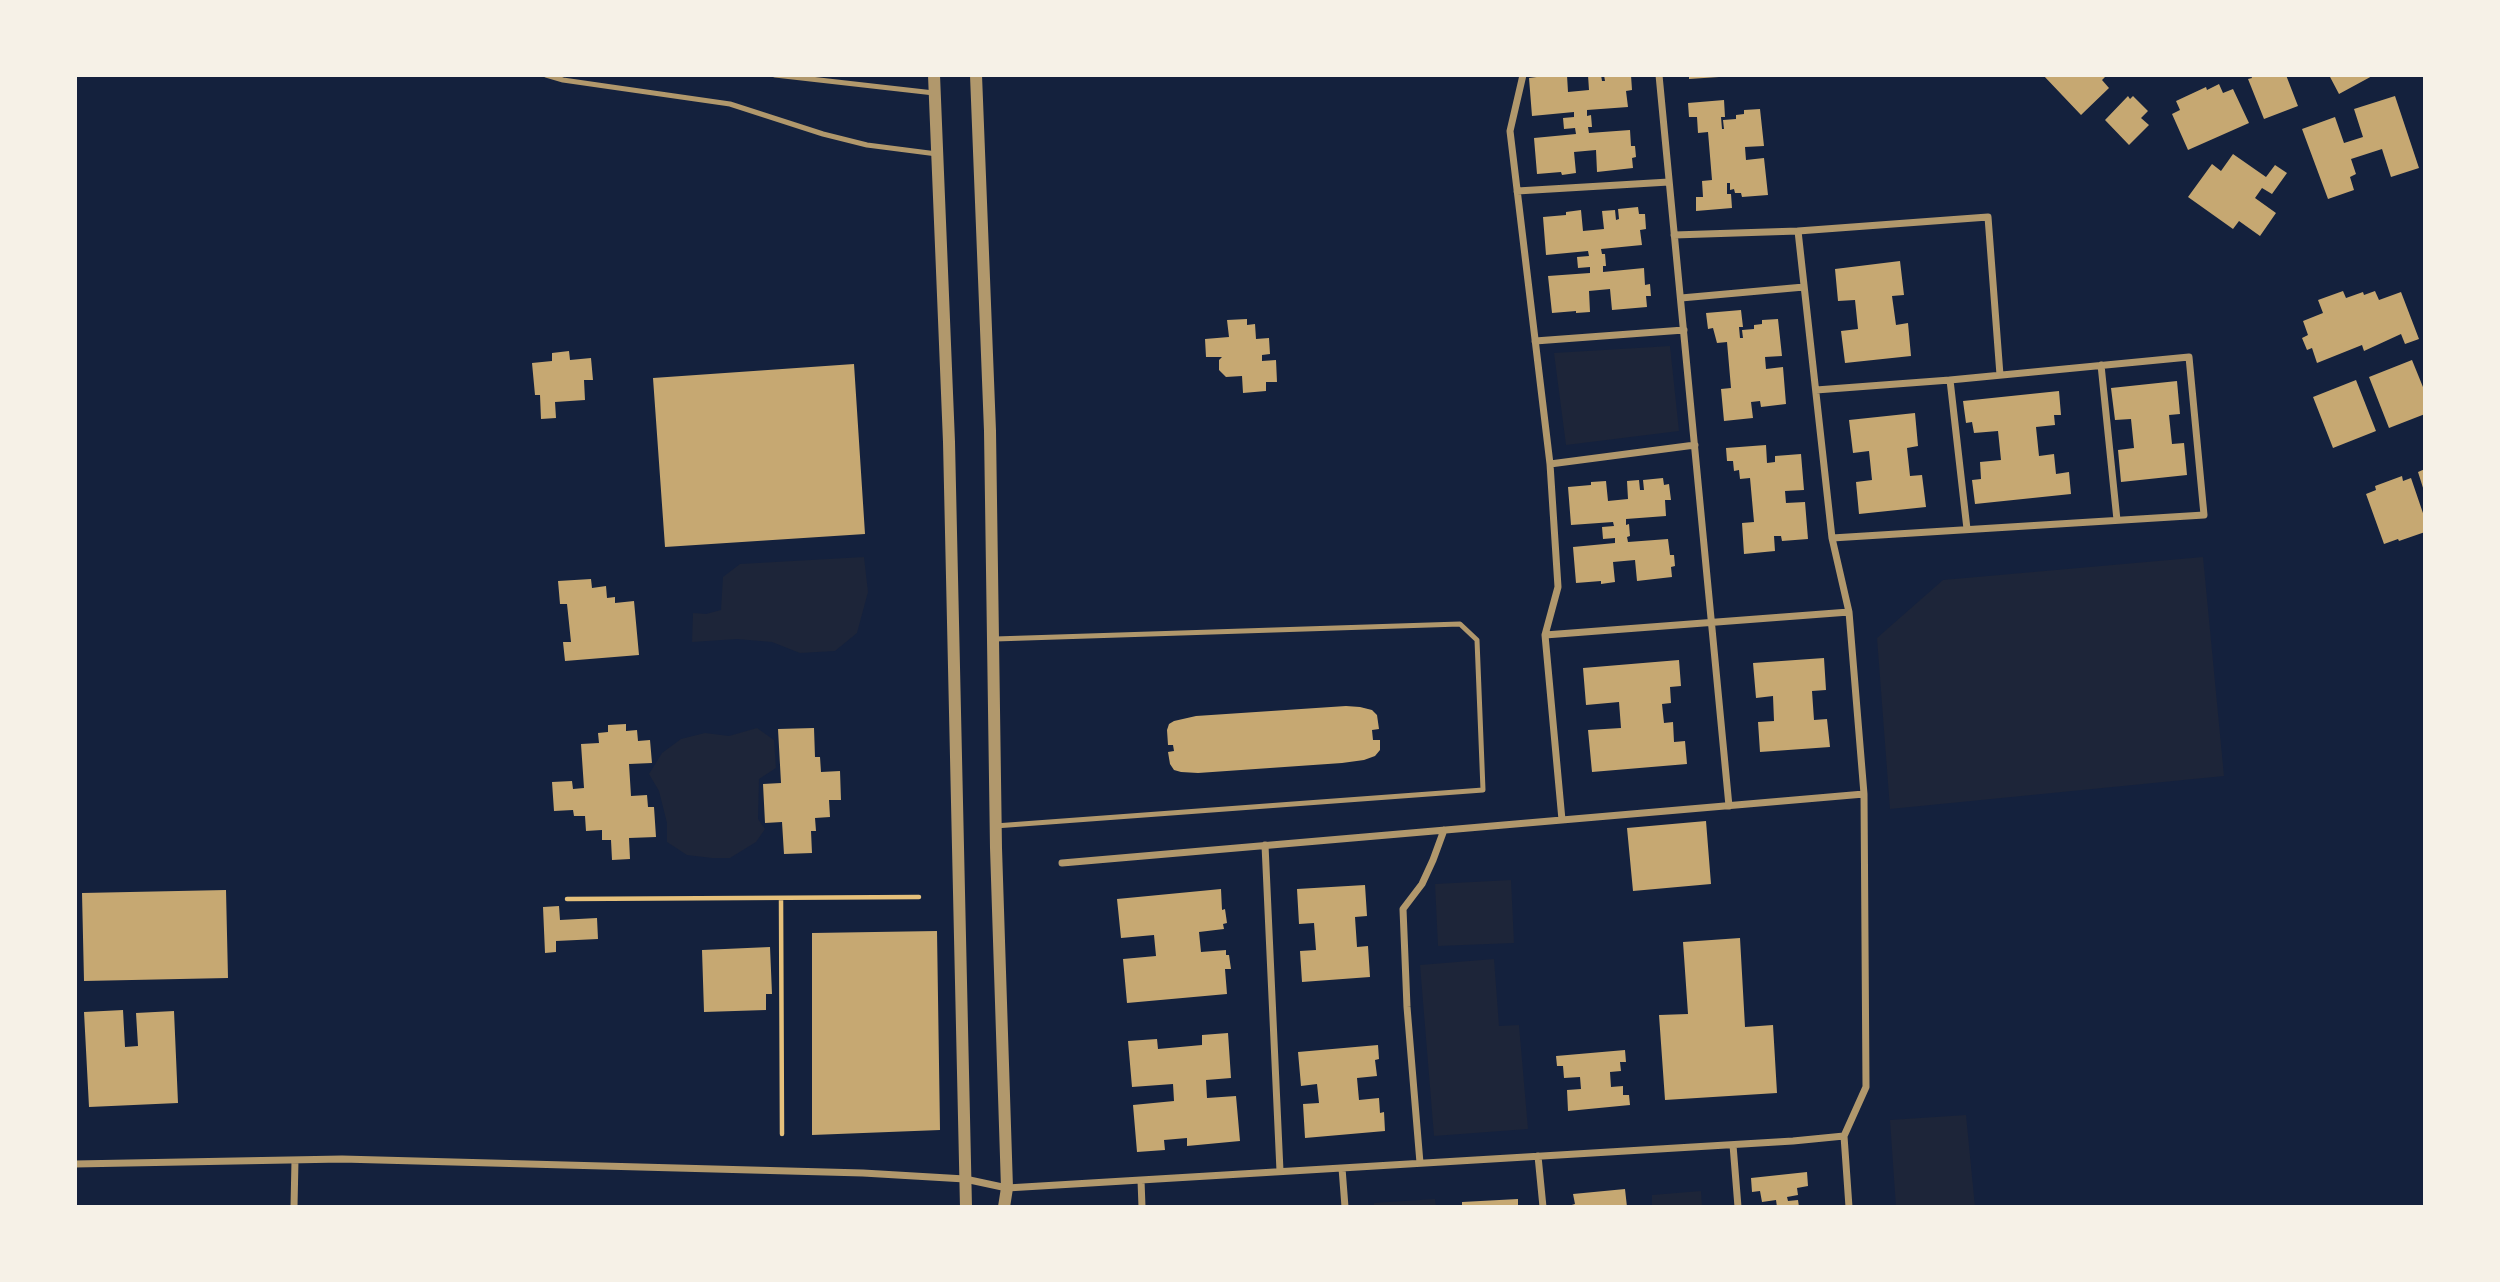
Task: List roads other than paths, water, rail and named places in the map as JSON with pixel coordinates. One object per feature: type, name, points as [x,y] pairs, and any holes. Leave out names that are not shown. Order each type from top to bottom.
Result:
[{"type":"street","points":[[934,75],[949,442],[966,1207]]},
{"type":"street","points":[[976,75],[990,431],[995,826],[1007,1188],[1004,1207]]},
{"type":"street","points":[[1523,75],[1510,131],[1550,464],[1558,587],[1545,635],[1562,820]]},
{"type":"street","points":[[1659,75],[1729,806]]},
{"type":"street","points":[[1517,191],[1669,182]]},
{"type":"street","points":[[1674,235],[1798,230],[1988,217],[2000,375]]},
{"type":"street","points":[[1798,230],[1832,538],[1849,612],[1864,794],[1866,1087],[1844,1136],[1849,1207]]},
{"type":"street","points":[[1681,298],[1804,287]]},
{"type":"street","points":[[1535,341],[1684,330]]},
{"type":"street","points":[[1816,390],[2189,357],[2204,515],[1832,538]]},
{"type":"street","points":[[2101,365],[2117,520]]},
{"type":"street","points":[[1950,380],[1967,529]]},
{"type":"street","points":[[1550,464],[1695,445]]},
{"type":"street","points":[[1545,635],[1849,612]]},
{"type":"street","points":[[1062,863],[1864,794]]},
{"type":"street","points":[[1420,1163],[1407,1007],[1403,909],[1422,884],[1444,830]]},
{"type":"street","points":[[1265,845],[1280,1171]]},
{"type":"street","points":[[75,1164],[295,1160],[850,1172],[965,1179],[1007,1188],[1844,1136]]},
{"type":"street","points":[[1733,1145],[1738,1207]]},
{"type":"street","points":[[1538,1156],[1543,1207]]},
{"type":"street","points":[[294,1207],[295,1160]]},
{"type":"street","points":[[1342,1168],[1345,1207]]},
{"type":"street","points":[[1141,1180],[1142,1207]]},
{"type":"lane","points":[[546,75],[563,80],[730,104],[845,139],[937,154]]},
{"type":"lane","points":[[775,75],[934,93]]},
{"type":"lane","points":[[993,639],[1460,624],[1477,640],[1483,790],[995,826]]}]
